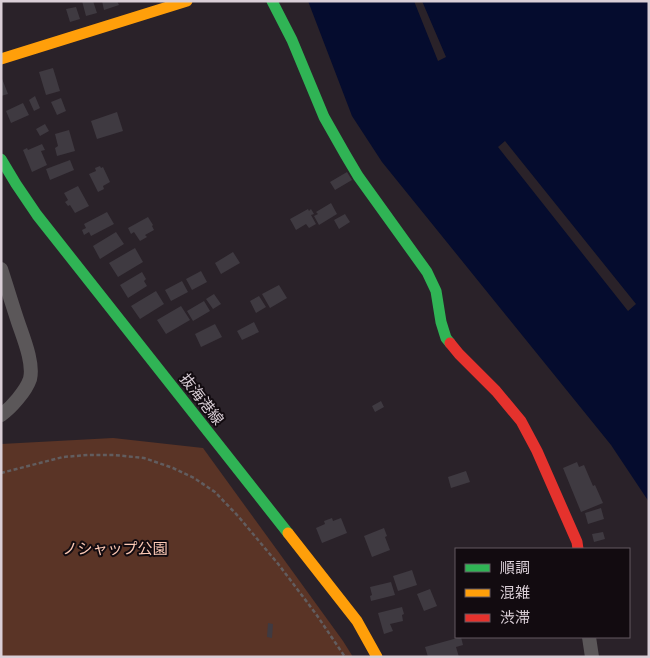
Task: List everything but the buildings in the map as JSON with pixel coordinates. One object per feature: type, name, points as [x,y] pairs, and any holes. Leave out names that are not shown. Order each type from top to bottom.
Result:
[{"type":"street","points":[[1,59],[186,1]]},
{"type":"street","points":[[272,1],[292,40],[324,117],[345,154],[358,176],[427,272],[436,291],[441,322],[446,338],[458,354],[496,391],[521,421],[537,451],[578,548]]},
{"type":"street","name":"抜海港線","points":[[1,160],[37,215],[357,621],[377,657]]},
{"type":"street","points":[[1,270],[31,369],[30,380],[22,393],[1,416]]},
{"type":"street","points":[[589,638],[592,657]]},
{"type":"path","points":[[1,472],[63,457],[114,455],[144,458],[194,478],[215,492],[238,516],[316,614],[345,657]]},
{"type":"green space","name":"ノシャップ公園","points":[[113,438],[203,448],[353,657],[1,657],[1,444]]},
{"type":"water","points":[[308,1],[649,1],[649,502],[611,445],[382,162],[352,116]]},
{"type":"pier","points":[[414,1],[422,1],[446,57],[438,61]]},
{"type":"pier","points":[[505,141],[636,304],[628,311],[498,147]]},
{"type":"traffic: fast","points":[[272,1],[292,40],[324,117],[345,154],[358,176],[427,272],[436,291],[441,322],[446,338],[450,343]]},
{"type":"traffic: fast","points":[[1,159],[37,215],[288,533]]},
{"type":"traffic: slow","points":[[1,59],[187,1]]},
{"type":"traffic: slow","points":[[288,533],[357,621],[377,657]]},
{"type":"traffic: jam","points":[[450,343],[496,391],[521,421],[537,451],[577,542],[578,548]]}]
